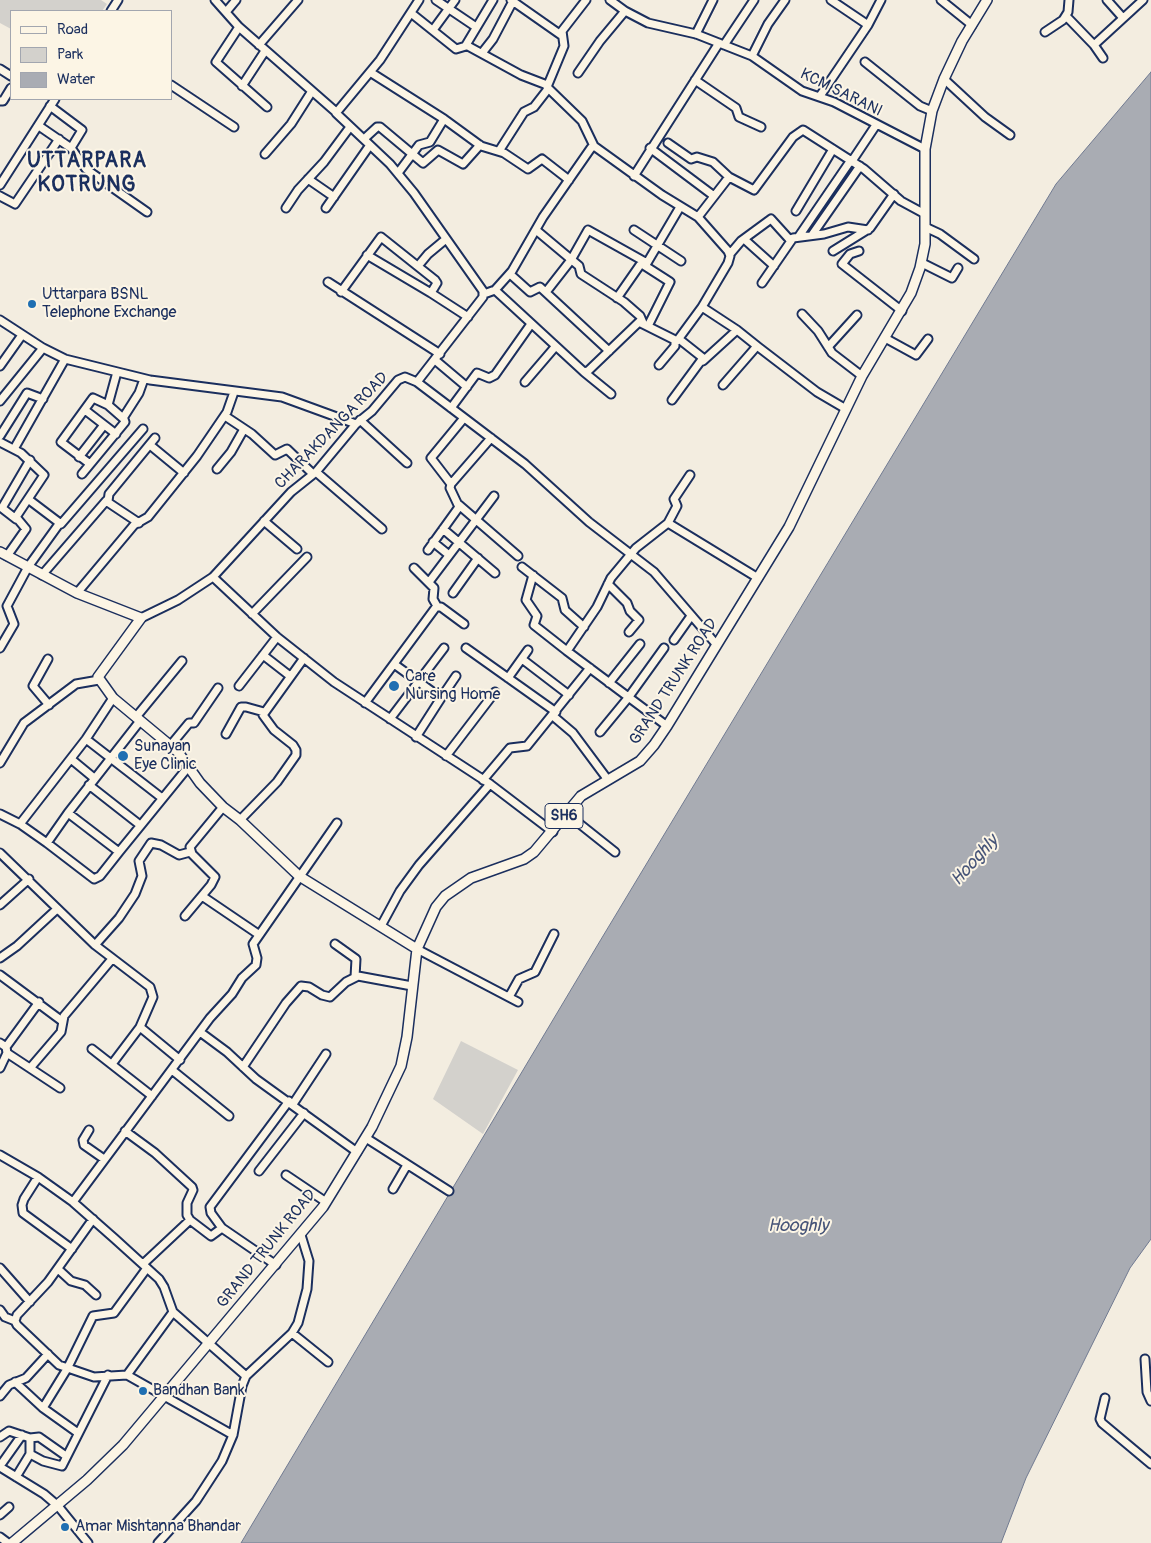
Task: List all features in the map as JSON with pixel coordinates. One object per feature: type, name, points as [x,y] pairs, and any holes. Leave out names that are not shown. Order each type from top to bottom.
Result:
[{"type":"main road","name":"GRAND TRUNK ROAD","points":[[12,1543],[58,1506],[107,1462],[164,1398],[301,1235],[326,1202],[366,1138],[401,1066],[407,1037],[417,949],[430,917],[445,896],[471,878],[524,859],[534,852],[553,832],[581,796],[643,759],[667,726],[789,527],[862,376],[902,310],[922,263],[925,244],[925,149],[932,111],[944,79],[987,0]]},
{"type":"main road","points":[[2,553],[77,593],[141,618],[101,670],[99,680],[113,698],[170,746],[189,766],[200,783],[222,806],[240,820],[299,876],[417,949]]},
{"type":"street","points":[[215,0],[239,27],[336,112],[398,173],[484,294],[495,290],[510,274],[536,230],[594,146]]},
{"type":"street","points":[[226,12],[236,0]]},
{"type":"street","points":[[259,45],[298,0]]},
{"type":"street","points":[[336,112],[370,72],[419,0]]},
{"type":"street","points":[[436,0],[476,27]]},
{"type":"street","points":[[433,30],[455,0]]},
{"type":"street","points":[[411,12],[457,49],[466,46],[493,0]]},
{"type":"street","points":[[482,54],[493,39],[512,0],[562,35]]},
{"type":"street","points":[[499,151],[524,112],[534,107],[547,87],[564,46],[563,29],[586,0]]},
{"type":"street","points":[[696,34],[713,0]]},
{"type":"street","points":[[634,176],[650,148],[695,80],[754,0]]},
{"type":"street","points":[[752,56],[768,24],[785,0]]},
{"type":"street","points":[[832,0],[868,26]]},
{"type":"street","points":[[820,96],[868,26],[881,0]]},
{"type":"street","points":[[941,0],[972,25]]},
{"type":"street","points":[[1045,32],[1059,24],[1066,16],[1069,0]]},
{"type":"street","points":[[1107,0],[1124,18]]},
{"type":"street","points":[[1094,45],[1143,0]]},
{"type":"street","name":"KCM SARANI","points":[[615,2],[625,12],[648,23],[696,34],[752,56],[797,88],[834,102],[925,149]]},
{"type":"street","points":[[578,73],[600,41],[625,12]]},
{"type":"street","points":[[1066,16],[1094,45],[1103,58]]},
{"type":"street","points":[[239,27],[216,61],[267,108]]},
{"type":"street","points":[[466,46],[547,87],[582,122],[594,146],[634,176],[698,217],[730,254]]},
{"type":"street","points":[[242,86],[265,51]]},
{"type":"street","points":[[865,62],[920,106],[932,111]]},
{"type":"street","points":[[370,72],[480,145],[499,151],[528,169],[542,159],[569,180]]},
{"type":"street","points":[[944,79],[985,117],[1010,135]]},
{"type":"street","points":[[695,80],[736,108],[739,117],[761,126]]},
{"type":"street","points":[[172,86],[234,127]]},
{"type":"street","points":[[0,101],[2,101],[10,89]]},
{"type":"street","points":[[265,154],[291,124],[312,91]]},
{"type":"street","points":[[0,185],[39,126],[51,102],[82,130],[72,148]]},
{"type":"street","points":[[398,173],[420,144],[430,142],[444,120]]},
{"type":"street","points":[[799,236],[876,125]]},
{"type":"street","points":[[39,126],[72,148],[88,170],[147,212]]},
{"type":"street","points":[[286,208],[298,190],[350,127]]},
{"type":"street","points":[[364,139],[377,127],[380,127],[424,163],[439,150],[463,164],[480,145]]},
{"type":"street","points":[[668,143],[691,158],[702,158],[713,162],[729,177],[754,190],[793,137],[800,131],[808,132],[860,166],[906,205],[925,214]]},
{"type":"street","points":[[0,196],[15,204],[59,139]]},
{"type":"street","points":[[326,208],[370,145]]},
{"type":"street","points":[[650,148],[714,196]]},
{"type":"street","points":[[796,211],[833,149]]},
{"type":"street","points":[[812,235],[860,166]]},
{"type":"street","points":[[698,217],[729,177]]},
{"type":"street","points":[[308,179],[334,197]]},
{"type":"street","points":[[833,251],[868,230],[894,194]]},
{"type":"street","points":[[617,298],[658,245],[680,207]]},
{"type":"street","points":[[659,365],[675,346],[677,340],[702,307],[728,263],[730,254],[744,239],[771,219],[790,240]]},
{"type":"street","points":[[762,283],[790,240],[799,236],[824,234],[848,227],[868,230]]},
{"type":"street","points":[[925,227],[940,234],[974,259]]},
{"type":"street","points":[[536,230],[580,267],[581,274],[639,314],[645,324]]},
{"type":"street","points":[[546,292],[571,260],[589,230],[670,282],[645,324]]},
{"type":"street","points":[[634,230],[681,261]]},
{"type":"street","points":[[341,292],[381,237],[436,280],[431,293]]},
{"type":"street","points":[[418,266],[428,254],[446,239]]},
{"type":"street","points":[[744,239],[774,266]]},
{"type":"street","points":[[859,251],[850,254],[842,264],[902,310]]},
{"type":"street","points":[[367,255],[468,317]]},
{"type":"street","points":[[922,263],[952,278],[958,268]]},
{"type":"street","points":[[510,274],[530,292],[539,286],[609,351]]},
{"type":"street","points":[[328,282],[440,354]]},
{"type":"street","points":[[495,290],[555,347],[611,394]]},
{"type":"street","name":"CHARAKDANGA ROAD","points":[[141,618],[178,600],[213,577],[264,521],[315,473],[358,422],[372,411],[398,380],[404,377],[417,382],[484,294]]},
{"type":"street","points":[[702,307],[737,330],[817,392],[846,409]]},
{"type":"street","points":[[802,314],[812,324],[828,347],[862,376]]},
{"type":"street","points":[[828,347],[857,315]]},
{"type":"street","points":[[0,320],[42,348],[65,359],[144,379],[282,397],[358,422],[407,463]]},
{"type":"street","points":[[584,372],[638,323],[645,324],[677,340],[702,355],[702,361]]},
{"type":"street","points":[[451,408],[477,373],[493,377],[531,324]]},
{"type":"street","points":[[672,400],[702,361],[737,330]]},
{"type":"street","points":[[0,366],[22,335]]},
{"type":"street","points":[[885,338],[916,355],[928,340]]},
{"type":"street","points":[[723,384],[757,346]]},
{"type":"street","points":[[525,382],[555,347]]},
{"type":"street","points":[[0,401],[42,348]]},
{"type":"street","points":[[14,449],[65,359]]},
{"type":"street","points":[[434,360],[467,387]]},
{"type":"street","points":[[108,405],[117,372]]},
{"type":"street","points":[[123,418],[139,392],[144,379]]},
{"type":"street","points":[[417,382],[525,464],[589,522],[660,578],[716,644]]},
{"type":"street","points":[[77,593],[139,523],[148,517],[184,473],[225,416],[234,392]]},
{"type":"street","points":[[0,436],[27,393],[43,399]]},
{"type":"street","points":[[82,474],[125,422],[108,405],[94,398],[61,442],[90,464]]},
{"type":"street","points":[[84,410],[116,434]]},
{"type":"street","points":[[225,416],[275,455],[286,449],[382,530]]},
{"type":"street","points":[[464,418],[431,458],[451,484],[450,488],[459,505],[518,556]]},
{"type":"street","points":[[79,457],[104,425]]},
{"type":"street","points":[[0,648],[14,624],[7,606],[28,567],[59,524],[143,429]]},
{"type":"street","points":[[217,469],[231,452],[244,430]]},
{"type":"street","points":[[451,484],[491,438]]},
{"type":"street","points":[[0,442],[30,460],[44,475],[16,519]]},
{"type":"street","points":[[42,575],[108,501],[109,494],[152,442],[184,473]]},
{"type":"street","points":[[2,553],[26,529],[2,508],[30,460]]},
{"type":"street","points":[[567,651],[584,627],[608,584],[630,554],[668,523],[677,506],[674,499],[690,475]]},
{"type":"street","points":[[429,582],[494,496]]},
{"type":"street","points":[[28,499],[59,524]]},
{"type":"street","points":[[108,501],[139,523]]},
{"type":"street","points":[[428,550],[459,505]]},
{"type":"street","points":[[264,521],[297,549]]},
{"type":"street","points":[[668,523],[758,578]]},
{"type":"street","points":[[443,529],[495,573]]},
{"type":"street","points":[[433,542],[449,555]]},
{"type":"street","points":[[252,614],[308,557]]},
{"type":"street","points":[[454,593],[478,558]]},
{"type":"street","points":[[522,567],[562,598],[564,610],[584,627]]},
{"type":"street","points":[[414,568],[434,588],[433,599],[437,606],[464,624]]},
{"type":"street","points":[[532,575],[526,600],[537,616],[534,625],[667,726]]},
{"type":"street","points":[[213,577],[277,637],[304,658],[390,720],[487,782],[553,832]]},
{"type":"street","points":[[608,584],[627,603],[630,611],[639,620],[630,632]]},
{"type":"street","points":[[365,703],[437,606]]},
{"type":"street","points":[[674,640],[691,616]]},
{"type":"street","points":[[239,686],[277,637]]},
{"type":"street","points":[[609,683],[640,644]]},
{"type":"street","points":[[390,720],[444,648]]},
{"type":"street","points":[[466,648],[555,714],[574,733],[608,780]]},
{"type":"street","points":[[600,732],[628,698],[664,648]]},
{"type":"street","points":[[508,678],[528,650]]},
{"type":"street","points":[[263,655],[290,676]]},
{"type":"street","points":[[240,820],[277,782],[296,755],[296,748],[267,722],[264,718],[264,712],[304,658]]},
{"type":"street","points":[[48,659],[33,686],[49,705]]},
{"type":"street","points":[[522,659],[569,695]]},
{"type":"street","points":[[47,843],[182,661]]},
{"type":"street","points":[[394,664],[441,698]]},
{"type":"street","points":[[381,926],[400,891],[487,782],[510,748],[527,746],[555,714],[590,668]]},
{"type":"street","points":[[416,737],[456,676]]},
{"type":"street","points":[[1,757],[24,723],[76,684],[99,680]]},
{"type":"street","points":[[170,746],[189,723],[194,723],[218,688]]},
{"type":"street","points":[[446,756],[495,692]]},
{"type":"street","points":[[20,824],[86,739],[113,698]]},
{"type":"street","points":[[226,734],[241,707],[246,706],[264,712]]},
{"type":"street","points":[[86,739],[162,798]]},
{"type":"street","points":[[71,759],[94,778]]},
{"type":"street","points":[[0,814],[20,824],[94,879],[100,876],[189,766]]},
{"type":"street","points":[[89,785],[140,825]]},
{"type":"street","points":[[190,852],[192,844],[222,806]]},
{"type":"street","points":[[68,813],[119,852]]},
{"type":"street","points":[[566,813],[615,852]]},
{"type":"street","points":[[73,1202],[220,1004],[232,994],[242,978],[256,965],[257,958],[253,944],[258,934],[337,823]]},
{"type":"street","points":[[95,945],[119,918],[135,894],[142,876],[139,861],[151,843],[161,845],[179,855],[190,852]]},
{"type":"street","points":[[185,916],[202,896],[214,877],[190,852]]},
{"type":"street","points":[[0,853],[95,945],[141,979],[153,991],[153,997],[140,1027],[112,1064]]},
{"type":"street","points":[[0,905],[29,879]]},
{"type":"street","points":[[202,896],[258,934]]},
{"type":"street","points":[[0,958],[17,946],[57,909]]},
{"type":"street","points":[[509,997],[519,979],[535,972],[554,934]]},
{"type":"street","points":[[335,944],[356,959],[355,977]]},
{"type":"street","points":[[417,949],[518,1002]]},
{"type":"street","points":[[31,1067],[61,1032],[62,1021],[112,958]]},
{"type":"street","points":[[0,975],[39,1002],[62,1021]]},
{"type":"street","points":[[243,1067],[286,1003],[302,986],[308,986],[322,995],[330,997],[346,982],[355,977],[369,977],[412,986]]},
{"type":"street","points":[[0,1068],[4,1048],[39,1002]]},
{"type":"street","points":[[140,1027],[180,1060]]},
{"type":"street","points":[[200,1032],[256,1079],[357,1152]]},
{"type":"street","points":[[4,1048],[60,1088]]},
{"type":"street","points":[[92,1049],[152,1096]]},
{"type":"street","points":[[276,1265],[222,1228],[211,1213],[210,1207],[291,1103],[326,1054]]},
{"type":"street","points":[[172,1070],[229,1116]]},
{"type":"street","points":[[259,1171],[304,1113]]},
{"type":"street","points":[[89,1130],[83,1140],[84,1145],[104,1159]]},
{"type":"street","points":[[125,1130],[155,1152],[192,1187],[192,1193],[187,1203],[187,1214],[190,1220],[211,1236],[222,1228]]},
{"type":"street","points":[[366,1138],[448,1191]]},
{"type":"street","points":[[0,1154],[38,1177],[93,1219],[145,1266],[164,1287],[173,1312],[246,1376]]},
{"type":"street","points":[[393,1189],[407,1165]]},
{"type":"street","points":[[286,1175],[326,1202]]},
{"type":"street","points":[[38,1177],[24,1199],[22,1205],[23,1213],[72,1249]]},
{"type":"street","points":[[15,1321],[58,1270],[93,1219]]},
{"type":"street","points":[[44,1408],[67,1369],[92,1316],[114,1313],[145,1266],[190,1220]]},
{"type":"street","points":[[158,1543],[196,1501],[222,1461],[233,1435],[241,1391],[246,1376],[292,1333],[300,1316],[307,1289],[309,1261],[301,1235]]},
{"type":"street","points":[[0,1268],[30,1302]]},
{"type":"street","points":[[58,1270],[71,1281],[85,1285],[96,1296]]},
{"type":"street","points":[[0,1310],[5,1317],[15,1321],[54,1361],[67,1369],[94,1377],[127,1375],[164,1398],[233,1435]]},
{"type":"street","points":[[127,1375],[173,1312]]},
{"type":"street","points":[[292,1333],[328,1362]]},
{"type":"street","points":[[0,1396],[15,1382],[26,1378],[48,1354]]},
{"type":"street","points":[[1145,1359],[1147,1392],[1151,1401]]},
{"type":"street","points":[[30,1454],[62,1466],[108,1375]]},
{"type":"street","points":[[15,1382],[44,1408],[78,1433]]},
{"type":"street","points":[[1105,1398],[1100,1419],[1102,1423],[1151,1464]]},
{"type":"street","points":[[0,1437],[9,1430],[30,1438],[36,1436],[45,1440],[66,1456]]},
{"type":"street","points":[[22,1435],[0,1467],[44,1494],[58,1506],[88,1543]]},
{"type":"street","points":[[16,1476],[30,1454],[30,1438]]},
{"type":"street","points":[[0,1515],[9,1507]]},
{"type":"street","points":[[0,1536],[8,1543]]},
{"type":"green space","points":[[0,0],[101,0],[107,4],[103,10],[10,10],[10,28],[0,23]]},
{"type":"green space","points":[[461,1041],[518,1070],[483,1134],[433,1099]]},
{"type":"water","name":"Hooghly","points":[[1151,72],[1151,1239],[1130,1268],[1026,1478],[1001,1543],[241,1543],[600,941],[1056,184]]},
{"type":"place","name":"Uttarpara BSNL Telephone Exchange","points":[[32,304]]},
{"type":"place","name":"Care Nursing Home","points":[[394,686]]},
{"type":"place","name":"Sunayan Eye Clinic","points":[[123,756]]},
{"type":"place","name":"Bandhan Bank","points":[[143,1391]]},
{"type":"place","name":"Amar Mishtanna Bhandar","points":[[65,1527]]},
{"type":"district","name":"UTTARPARA KOTRUNG","points":[[87,174]]}]
